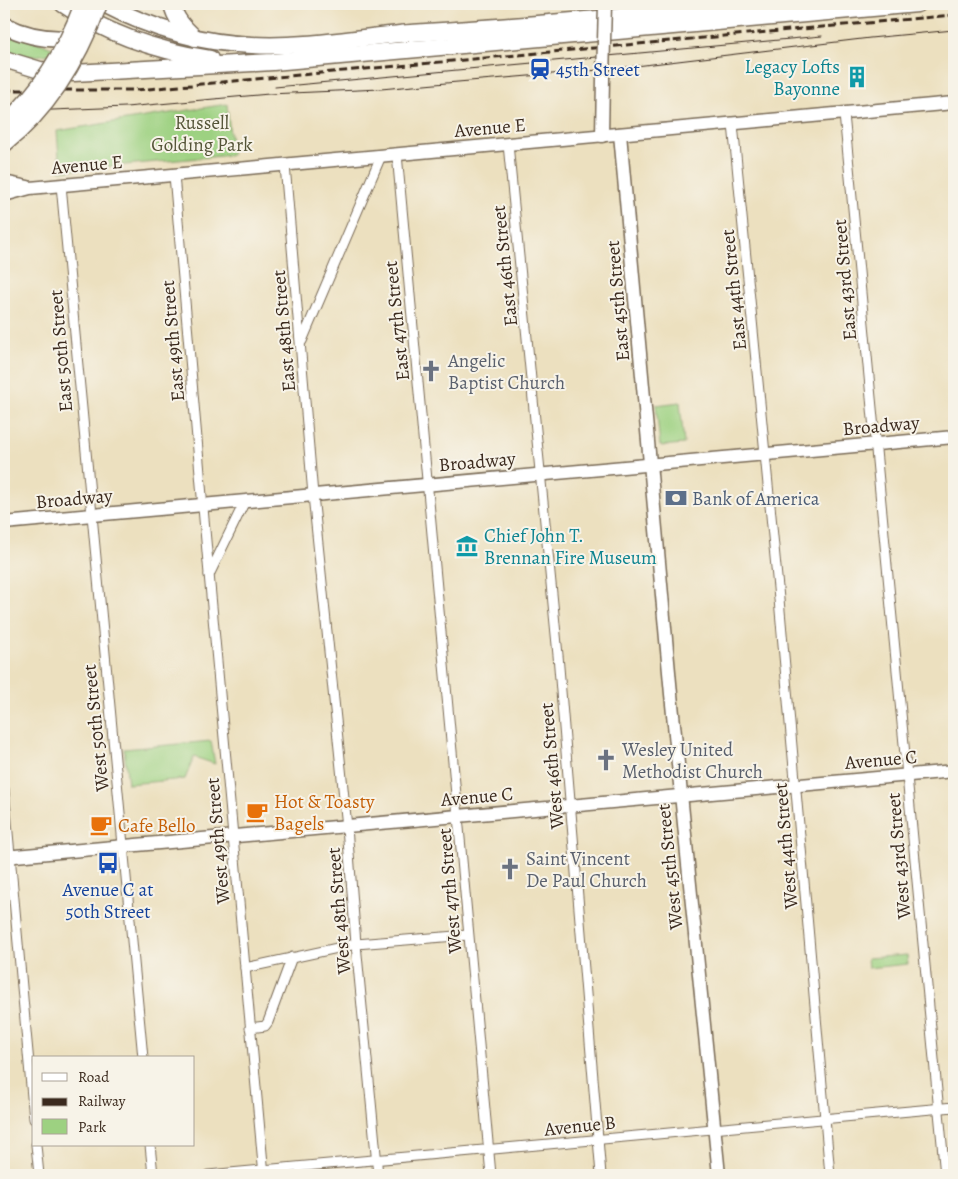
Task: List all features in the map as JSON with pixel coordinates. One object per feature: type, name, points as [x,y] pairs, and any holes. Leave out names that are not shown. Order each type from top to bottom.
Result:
[{"type":"highway","points":[[63,4],[80,7],[106,28],[147,45],[211,60],[252,63]]},
{"type":"highway","points":[[4,144],[37,114],[58,87],[83,42],[99,4]]},
{"type":"highway","points":[[104,4],[130,9],[170,31],[195,38],[253,45],[291,44],[480,30],[763,4]]},
{"type":"highway","points":[[172,4],[180,24],[195,38]]},
{"type":"highway","points":[[4,59],[40,70],[74,73],[312,60],[917,4]]},
{"type":"highway","points":[[57,38],[70,28],[80,7]]},
{"type":"highway","points":[[4,125],[26,104],[45,79],[70,36],[80,7]]},
{"type":"highway","points":[[4,24],[31,35],[57,38],[84,37],[106,28],[130,9]]},
{"type":"street","points":[[602,136],[605,4]]},
{"type":"street","name":"Avenue E","points":[[4,195],[30,188],[61,185],[954,104]]},
{"type":"street","name":"East 43rd Street","points":[[844,114],[875,444]]},
{"type":"street","name":"East 44th Street","points":[[733,124],[765,454]]},
{"type":"street","name":"East 45th Street","points":[[620,134],[651,464]]},
{"type":"street","name":"East 46th Street","points":[[508,144],[540,474]]},
{"type":"street","name":"East 47th Street","points":[[397,154],[428,484]]},
{"type":"street","points":[[300,344],[381,156]]},
{"type":"street","name":"East 48th Street","points":[[285,165],[313,495]]},
{"type":"street","name":"East 49th Street","points":[[174,175],[203,505]]},
{"type":"street","name":"Avenue E","points":[[4,182],[30,188]]},
{"type":"street","name":"East 50th Street","points":[[61,185],[91,515]]},
{"type":"street","name":"Broadway","points":[[4,523],[954,437]]},
{"type":"street","name":"West 43rd Street","points":[[875,444],[945,1175]]},
{"type":"street","name":"West 44th Street","points":[[765,454],[830,1175]]},
{"type":"street","name":"West 45th Street","points":[[651,464],[681,796],[719,1175]]},
{"type":"street","name":"West 46th Street","points":[[540,474],[571,806],[601,1175]]},
{"type":"street","name":"West 47th Street","points":[[428,484],[459,816],[468,935],[492,1175]]},
{"type":"street","name":"West 48th Street","points":[[313,495],[347,827],[378,1175]]},
{"type":"street","points":[[209,576],[245,501]]},
{"type":"street","name":"West 49th Street","points":[[203,505],[264,1173]]},
{"type":"street","name":"West 50th Street","points":[[91,515],[143,1056]]},
{"type":"street","name":"Avenue C","points":[[7,856],[347,827],[954,771]]},
{"type":"street","points":[[4,789],[7,856],[32,1100]]},
{"type":"street","points":[[245,968],[356,944],[468,935]]},
{"type":"street","points":[[250,1028],[265,1026],[268,1022],[292,957]]},
{"type":"street","name":"Avenue B","points":[[208,1175],[264,1173],[376,1160],[954,1107]]},
{"type":"street","points":[[36,1146],[39,1175]]},
{"type":"street","points":[[150,1146],[153,1175]]},
{"type":"green space","points":[[4,27],[63,53],[4,59]]},
{"type":"green space","name":"Russell Golding Park","points":[[227,104],[232,155],[60,171],[57,131]]},
{"type":"green space","points":[[680,402],[684,444],[660,446],[656,405]]},
{"type":"green space","points":[[211,741],[215,764],[194,757],[185,779],[128,784],[124,749]]},
{"type":"green space","points":[[907,955],[908,964],[868,968],[867,958]]},
{"type":"tram line","points":[[4,112],[126,107],[269,94],[381,89],[611,69],[870,38],[954,30]]},
{"type":"tram line","points":[[275,87],[822,36]]},
{"type":"railway","points":[[4,90],[136,90],[954,15]]},
{"type":"place","name":"45th Street","points":[[540,69]]},
{"type":"place","name":"Legacy Lofts Bayonne","points":[[857,77]]},
{"type":"place","name":"Angelic Baptist Church","points":[[431,371]]},
{"type":"place","name":"Bank of America","points":[[676,498]]},
{"type":"place","name":"Chief John T. Brennan Fire Museum","points":[[467,546]]},
{"type":"place","name":"Wesley United Methodist Church","points":[[606,760]]},
{"type":"place","name":"Hot & Toasty Bagels","points":[[257,812]]},
{"type":"place","name":"Cafe Bello","points":[[101,825]]},
{"type":"place","name":"Avenue C at 50th Street","points":[[108,863]]},
{"type":"place","name":"Saint Vincent De Paul Church","points":[[510,869]]}]
